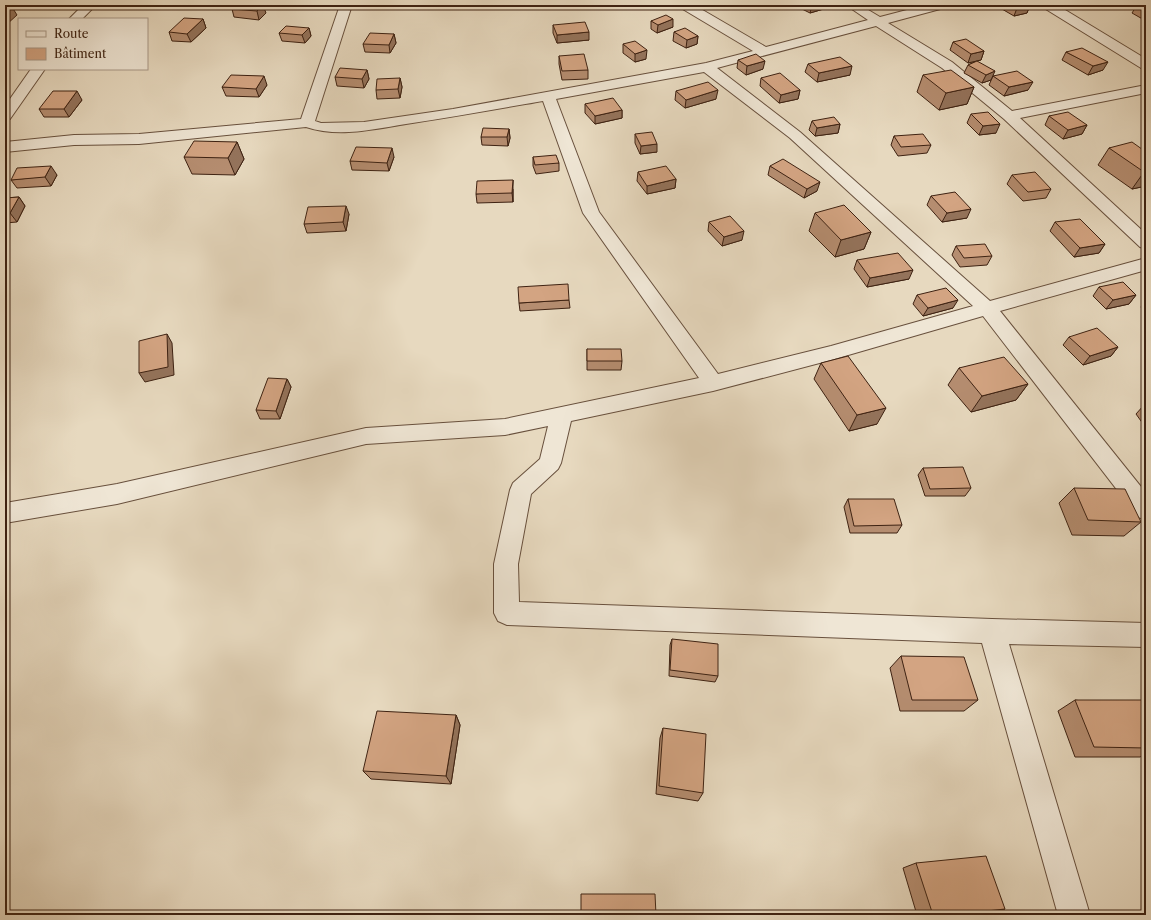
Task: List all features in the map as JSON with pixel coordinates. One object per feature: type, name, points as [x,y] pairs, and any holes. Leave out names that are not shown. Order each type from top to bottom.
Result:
[{"type":"street","points":[[76,18],[90,5]]},
{"type":"street","points":[[307,123],[346,5]]},
{"type":"street","points":[[685,5],[763,52]]},
{"type":"street","points":[[852,5],[947,65],[1009,116],[1146,243]]},
{"type":"street","points":[[5,147],[74,140],[139,139],[307,123],[333,128],[364,126],[453,113],[707,67],[940,5]]},
{"type":"street","points":[[1048,5],[1146,65]]},
{"type":"street","points":[[707,67],[795,135],[987,308],[1146,510]]},
{"type":"street","points":[[5,116],[37,70]]},
{"type":"street","points":[[1009,116],[1146,89]]},
{"type":"street","points":[[548,96],[591,213],[713,383]]},
{"type":"street","points":[[5,513],[117,494],[366,436],[505,427],[713,383],[831,353],[1146,264]]},
{"type":"street","points":[[563,415],[558,428],[550,463],[521,490],[506,564],[507,613],[992,631],[1146,635]]},
{"type":"street","points":[[992,631],[1074,915]]},
{"type":"building","points":[[236,5],[263,5],[257,11],[232,9]]},
{"type":"building","points":[[1013,5],[1030,5],[1017,8]]},
{"type":"building","points":[[1137,5],[1146,5],[1146,10]]},
{"type":"building","points":[[5,7],[12,7],[5,13]]},
{"type":"building","points":[[666,15],[673,19],[658,25],[651,21]]},
{"type":"building","points":[[184,18],[203,19],[187,34],[169,32]]},
{"type":"building","points":[[585,22],[589,32],[557,35],[553,25]]},
{"type":"building","points":[[286,26],[309,28],[302,35],[279,33]]},
{"type":"building","points":[[685,28],[698,36],[687,40],[674,32]]},
{"type":"building","points":[[370,33],[394,34],[389,45],[363,44]]},
{"type":"building","points":[[966,39],[984,51],[971,54],[953,42]]},
{"type":"building","points":[[635,41],[647,50],[635,54],[623,44]]},
{"type":"building","points":[[1082,48],[1108,62],[1093,66],[1066,52]]},
{"type":"building","points":[[584,54],[588,70],[562,71],[559,56]]},
{"type":"building","points":[[756,54],[765,61],[747,66],[738,60]]},
{"type":"building","points":[[840,57],[852,66],[819,73],[808,64]]},
{"type":"building","points":[[977,61],[995,71],[986,75],[968,65]]},
{"type":"building","points":[[340,68],[367,70],[362,79],[335,77]]},
{"type":"building","points":[[951,70],[974,87],[946,93],[923,75]]},
{"type":"building","points":[[1017,71],[1033,82],[1009,87],[993,76]]},
{"type":"building","points":[[780,73],[800,90],[781,95],[761,78]]},
{"type":"building","points":[[231,75],[264,76],[256,89],[222,87]]},
{"type":"building","points":[[400,78],[398,89],[376,90],[377,79]]},
{"type":"building","points":[[708,82],[718,90],[686,100],[676,91]]},
{"type":"building","points":[[53,91],[77,91],[64,109],[39,109]]},
{"type":"building","points":[[613,98],[622,110],[595,116],[585,104]]},
{"type":"building","points":[[988,112],[1000,124],[983,126],[971,114]]},
{"type":"building","points":[[1068,112],[1087,125],[1068,130],[1049,116]]},
{"type":"building","points":[[834,117],[840,124],[817,128],[812,121]]},
{"type":"building","points":[[483,128],[509,129],[507,137],[481,137]]},
{"type":"building","points":[[652,132],[657,144],[641,146],[635,134]]},
{"type":"building","points":[[923,134],[931,145],[901,147],[894,136]]},
{"type":"building","points":[[194,141],[237,142],[228,158],[184,157]]},
{"type":"building","points":[[1132,142],[1146,152],[1146,172],[1109,148]]},
{"type":"building","points":[[356,147],[392,148],[387,163],[350,161]]},
{"type":"building","points":[[556,155],[559,163],[535,165],[533,157]]},
{"type":"building","points":[[783,159],[820,182],[807,189],[770,166]]},
{"type":"building","points":[[51,166],[45,177],[11,180],[17,168]]},
{"type":"building","points":[[666,166],[676,179],[647,186],[638,172]]},
{"type":"building","points":[[1035,172],[1051,189],[1028,192],[1012,175]]},
{"type":"building","points":[[513,180],[512,193],[476,194],[477,181]]},
{"type":"building","points":[[955,192],[971,209],[947,213],[931,196]]},
{"type":"building","points":[[19,197],[10,213],[5,214],[5,198]]},
{"type":"building","points":[[844,205],[871,232],[841,240],[815,213]]},
{"type":"building","points":[[346,206],[343,222],[304,224],[308,207]]},
{"type":"building","points":[[730,216],[744,231],[724,237],[709,222]]},
{"type":"building","points":[[1080,219],[1105,244],[1080,248],[1055,222]]},
{"type":"building","points":[[985,244],[992,256],[964,258],[956,246]]},
{"type":"building","points":[[898,253],[913,270],[870,278],[857,260]]},
{"type":"building","points":[[1123,282],[1136,295],[1113,300],[1099,287]]},
{"type":"building","points":[[568,284],[569,300],[519,303],[518,287]]},
{"type":"building","points":[[946,288],[958,300],[928,308],[917,295]]},
{"type":"building","points":[[1097,328],[1118,347],[1090,356],[1069,337]]},
{"type":"building","points":[[167,334],[168,367],[139,373],[139,341]]},
{"type":"building","points":[[587,349],[621,349],[622,361],[587,361]]},
{"type":"building","points":[[848,356],[886,408],[857,415],[821,363]]},
{"type":"building","points":[[1004,357],[1028,384],[982,396],[959,368]]},
{"type":"building","points":[[268,378],[287,379],[276,411],[256,410]]},
{"type":"building","points":[[963,467],[971,488],[930,489],[923,468]]},
{"type":"building","points":[[1074,488],[1125,489],[1141,522],[1088,520]]},
{"type":"building","points":[[848,499],[894,499],[902,525],[854,526]]},
{"type":"building","points":[[672,639],[718,644],[718,676],[670,670]]},
{"type":"building","points":[[901,656],[964,657],[978,700],[912,700]]},
{"type":"building","points":[[1075,700],[1142,700],[1146,711],[1146,748],[1094,747]]},
{"type":"building","points":[[377,711],[456,715],[446,776],[363,771]]},
{"type":"building","points":[[663,728],[706,734],[703,793],[659,786]]},
{"type":"building","points":[[986,856],[1005,909],[950,915],[933,915],[916,863]]},
{"type":"building","points":[[581,894],[655,894],[656,915],[581,915]]}]
